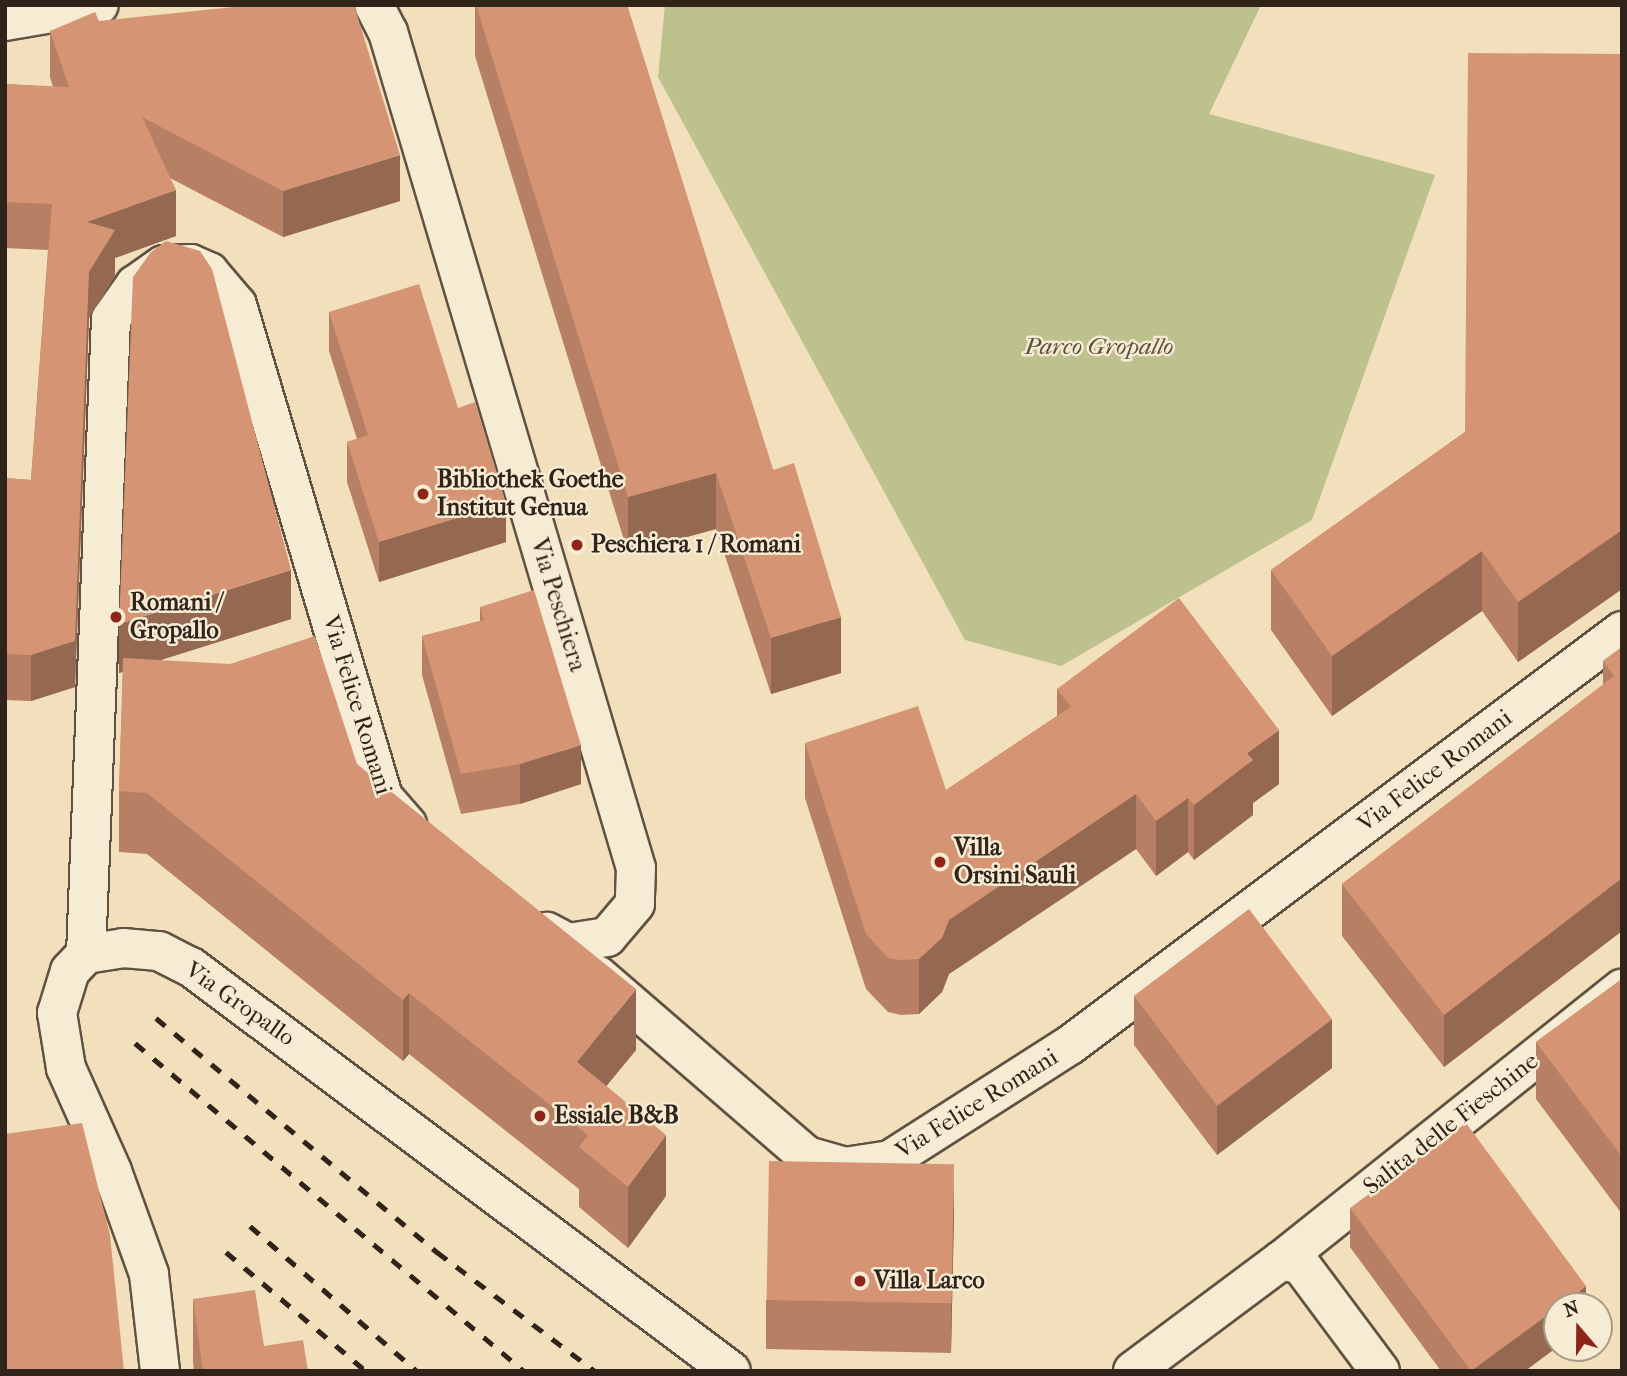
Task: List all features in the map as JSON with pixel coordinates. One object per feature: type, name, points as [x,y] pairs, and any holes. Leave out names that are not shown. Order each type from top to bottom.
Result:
[{"type":"street","points":[[5,21],[99,5]]},
{"type":"street","name":"Via Peschiera","points":[[374,5],[388,32],[636,868],[635,904],[607,937],[568,943],[547,932]]},
{"type":"street","name":"Via Felice Romani","points":[[86,954],[111,319],[135,285],[164,265],[191,264],[209,272],[237,305],[383,797],[393,812],[431,845]]},
{"type":"street","name":"Via Felice Romani","points":[[515,908],[547,932],[807,1156],[845,1167],[890,1160],[1070,1045],[1622,631]]},
{"type":"street","name":"Via Gropallo","points":[[86,954],[123,948],[159,951],[191,967],[731,1371]]},
{"type":"street","points":[[86,954],[70,971],[57,1013],[66,1068],[112,1171],[149,1274],[160,1371]]},
{"type":"street","name":"Salita delle Fieschine","points":[[1282,1260],[1622,989]]},
{"type":"street","points":[[1133,1371],[1282,1260],[1301,1265],[1380,1371]]},
{"type":"green space","name":"Parco Gropallo","points":[[665,5],[1261,5],[1209,114],[1435,175],[1312,520],[1061,666],[965,640],[658,77]]},
{"type":"building","points":[[253,5],[354,5],[400,155],[283,191],[142,117],[176,190],[87,222],[115,230],[89,272],[75,641],[31,655],[5,654],[5,478],[31,480],[52,204],[5,202],[5,84],[69,87],[50,31],[95,12],[99,21]]},
{"type":"building","points":[[476,5],[627,5],[773,470],[794,463],[841,617],[771,638],[716,473],[628,497]]},
{"type":"building","points":[[1468,53],[1622,54],[1622,530],[1518,602],[1482,551],[1332,656],[1271,570],[1465,432]]},
{"type":"building","points":[[166,241],[200,251],[212,269],[291,570],[119,624],[133,277],[151,252]]},
{"type":"building","points":[[419,284],[458,408],[475,402],[506,503],[379,542],[347,442],[368,435],[329,312]]},
{"type":"building","points":[[534,590],[581,745],[520,764],[461,774],[422,636],[484,620],[480,607]]},
{"type":"building","points":[[1179,598],[1279,730],[1247,753],[1253,760],[1194,805],[1188,798],[1156,821],[1136,794],[949,920],[942,938],[919,959],[888,958],[866,934],[805,743],[918,706],[946,790],[1071,707],[1057,689]]},
{"type":"building","points":[[315,636],[357,764],[636,989],[577,1062],[666,1135],[628,1187],[579,1147],[588,1135],[409,993],[403,1000],[147,793],[119,791],[123,658],[230,664]]},
{"type":"building","points":[[1622,647],[1622,878],[1444,1015],[1342,884],[1614,676],[1603,661]]},
{"type":"building","points":[[1249,909],[1332,1019],[1217,1106],[1134,996]]},
{"type":"building","points":[[1622,979],[1622,1157],[1536,1042]]},
{"type":"building","points":[[82,1123],[110,1235],[124,1371],[5,1371],[5,1134]]},
{"type":"building","points":[[1466,1123],[1586,1286],[1578,1292],[1543,1292],[1543,1318],[1471,1371],[1350,1208]]},
{"type":"building","name":"Villa Larco","points":[[769,1161],[954,1164],[952,1303],[767,1300]]},
{"type":"building","points":[[255,1290],[264,1346],[303,1340],[308,1371],[203,1371],[193,1299]]},
{"type":"railway","points":[[156,1018],[437,1252],[595,1371]]},
{"type":"railway","points":[[135,1043],[524,1371]]},
{"type":"railway","points":[[250,1226],[417,1371]]},
{"type":"railway","points":[[226,1252],[366,1371]]},
{"type":"place","name":"Bibliothek Goethe Institut Genua","points":[[423,494]]},
{"type":"place","name":"Peschiera 1 / Romani","points":[[577,545]]},
{"type":"place","name":"Romani / Gropallo","points":[[116,617]]},
{"type":"place","name":"Villa Orsini Sauli","points":[[940,862]]},
{"type":"place","name":"Essiale B&B","points":[[540,1116]]},
{"type":"place","name":"Villa Larco","points":[[860,1281]]}]
